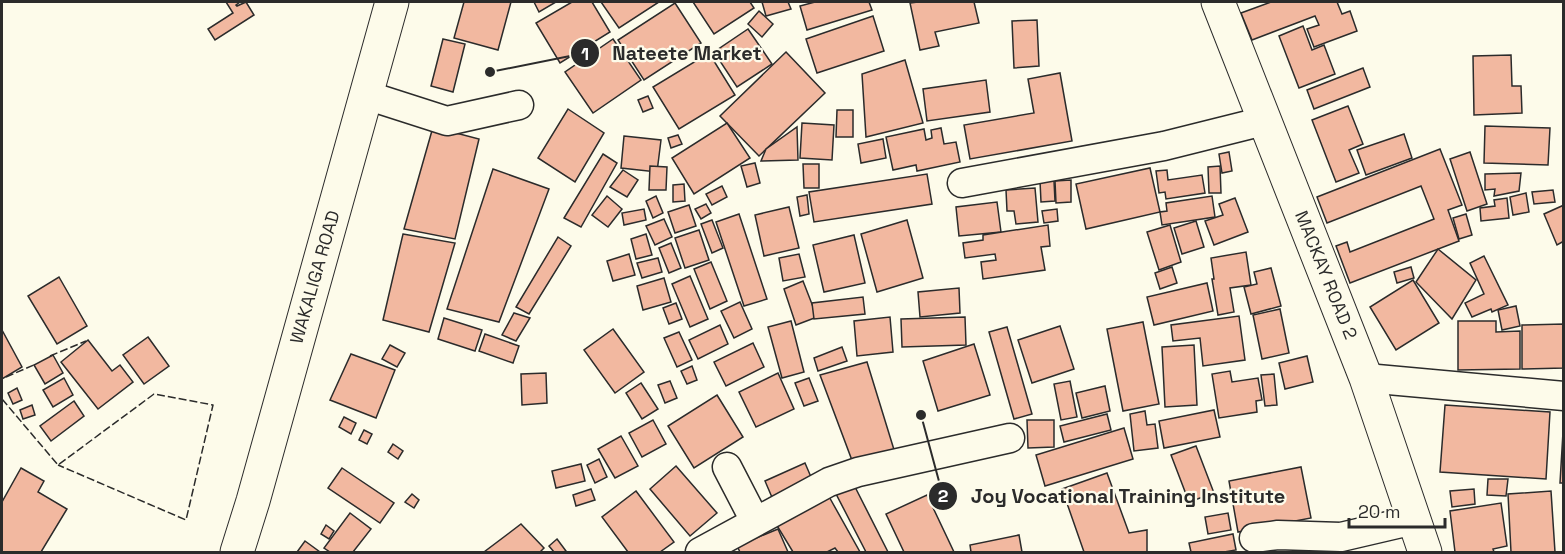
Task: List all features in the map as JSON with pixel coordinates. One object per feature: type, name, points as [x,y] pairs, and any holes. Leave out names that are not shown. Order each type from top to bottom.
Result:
[{"type":"street","name":"WAKALIGA ROAD","points":[[237,552],[392,2]]},
{"type":"street","name":"MACKAY ROAD 2","points":[[1218,2],[1366,378],[1425,552]]},
{"type":"street","points":[[366,95],[447,121],[519,105]]},
{"type":"street","points":[[962,183],[1164,146],[1264,121]]},
{"type":"street","points":[[1366,378],[1563,396]]},
{"type":"street","points":[[700,552],[829,482],[858,472],[1010,438]]},
{"type":"street","points":[[727,467],[755,522]]},
{"type":"street","points":[[1254,538],[1278,535],[1341,537],[1414,520]]},
{"type":"building","points":[[226,2],[240,2],[237,6],[246,2],[254,15],[215,40],[208,29],[233,13]]},
{"type":"building","points":[[464,2],[511,2],[498,50],[454,38]]},
{"type":"building","points":[[534,2],[556,2],[539,12]]},
{"type":"building","points":[[572,2],[592,2],[610,32],[560,63],[536,23]]},
{"type":"building","points":[[601,2],[659,2],[619,28]]},
{"type":"building","points":[[693,2],[750,2],[754,8],[714,34]]},
{"type":"building","points":[[762,2],[788,2],[791,9],[766,16]]},
{"type":"building","points":[[815,2],[869,2],[872,10],[807,30],[800,6]]},
{"type":"building","points":[[974,2],[979,23],[935,32],[939,46],[920,50],[910,3]]},
{"type":"building","points":[[1271,2],[1337,2],[1342,14],[1350,11],[1357,31],[1314,47],[1307,29],[1319,25],[1315,16],[1252,40],[1241,13]]},
{"type":"building","points":[[675,3],[701,43],[644,80],[618,40]]},
{"type":"building","points":[[759,11],[773,24],[762,37],[748,24]]},
{"type":"building","points":[[873,16],[884,51],[817,73],[806,39]]},
{"type":"building","points":[[1037,20],[1039,66],[1014,68],[1012,21]]},
{"type":"building","points":[[1303,26],[1312,50],[1324,45],[1335,74],[1299,88],[1279,36]]},
{"type":"building","points":[[748,29],[772,64],[737,87],[714,52]]},
{"type":"building","points":[[443,39],[465,44],[453,92],[431,86]]},
{"type":"building","points":[[613,39],[641,80],[593,113],[565,72]]},
{"type":"building","points":[[786,52],[825,93],[759,156],[720,116]]},
{"type":"building","points":[[709,53],[735,95],[679,129],[653,87]]},
{"type":"building","points":[[1511,55],[1512,86],[1521,86],[1522,113],[1474,115],[1473,56]]},
{"type":"building","points":[[905,60],[923,123],[866,137],[862,74]]},
{"type":"building","points":[[1363,68],[1370,87],[1314,109],[1307,90]]},
{"type":"building","points":[[1060,73],[1072,141],[970,159],[964,125],[1034,113],[1028,79]]},
{"type":"building","points":[[986,80],[990,112],[927,121],[923,89]]},
{"type":"building","points":[[648,96],[653,108],[643,112],[638,100]]},
{"type":"building","points":[[1348,106],[1363,144],[1349,150],[1359,173],[1336,182],[1312,120]]},
{"type":"building","points":[[568,109],[604,133],[575,182],[538,158]]},
{"type":"building","points":[[837,110],[853,110],[853,137],[836,137]]},
{"type":"building","points":[[727,123],[750,158],[694,194],[672,158]]},
{"type":"building","points":[[802,123],[834,125],[832,160],[800,158]]},
{"type":"building","points":[[1485,126],[1550,128],[1548,165],[1484,163]]},
{"type":"building","points":[[433,127],[479,139],[455,239],[404,229]]},
{"type":"building","points":[[797,127],[798,160],[761,161],[766,149]]},
{"type":"building","points":[[941,128],[944,144],[956,142],[960,162],[917,171],[916,165],[893,170],[886,137],[924,129],[926,140],[932,138],[931,130]]},
{"type":"building","points":[[1404,134],[1412,158],[1366,175],[1357,150]]},
{"type":"building","points":[[678,135],[682,144],[671,148],[668,138]]},
{"type":"building","points":[[624,136],[661,140],[657,172],[621,168]]},
{"type":"building","points":[[883,139],[886,158],[861,163],[858,144]]},
{"type":"building","points":[[1440,149],[1462,205],[1448,210],[1459,241],[1350,283],[1336,246],[1347,242],[1350,252],[1434,219],[1421,186],[1327,223],[1317,197]]},
{"type":"building","points":[[1229,152],[1232,171],[1222,173],[1219,154]]},
{"type":"building","points":[[1470,152],[1487,204],[1467,211],[1450,159]]},
{"type":"building","points":[[603,154],[617,163],[581,227],[564,218]]},
{"type":"building","points":[[755,163],[760,183],[747,187],[741,166]]},
{"type":"building","points":[[803,164],[819,164],[819,188],[804,188]]},
{"type":"building","points":[[650,166],[667,167],[666,190],[649,190]]},
{"type":"building","points":[[1220,166],[1221,193],[1209,193],[1208,167]]},
{"type":"building","points":[[1150,168],[1160,212],[1086,229],[1076,184]]},
{"type":"building","points":[[493,169],[549,189],[499,322],[447,309]]},
{"type":"building","points":[[623,170],[638,180],[627,197],[610,187]]},
{"type":"building","points":[[1167,170],[1168,180],[1202,175],[1205,193],[1166,199],[1165,192],[1159,193],[1156,171]]},
{"type":"building","points":[[1521,173],[1519,191],[1494,196],[1495,189],[1485,190],[1485,174]]},
{"type":"building","points":[[927,174],[932,204],[814,222],[809,192]]},
{"type":"building","points":[[1071,180],[1071,202],[1056,203],[1055,181]]},
{"type":"building","points":[[1040,181],[1054,181],[1055,201],[1041,202]]},
{"type":"building","points":[[684,184],[685,201],[673,202],[673,185]]},
{"type":"building","points":[[722,186],[727,197],[712,205],[706,194]]},
{"type":"building","points":[[1035,188],[1038,222],[1016,224],[1014,211],[1007,211],[1006,190]]},
{"type":"building","points":[[1553,190],[1555,202],[1534,204],[1532,192]]},
{"type":"building","points":[[1526,193],[1529,212],[1513,215],[1510,197]]},
{"type":"building","points":[[807,195],[809,214],[800,216],[797,197]]},
{"type":"building","points":[[607,196],[622,209],[608,227],[592,215]]},
{"type":"building","points":[[656,196],[663,213],[653,218],[646,201]]},
{"type":"building","points":[[1212,196],[1215,217],[1162,225],[1160,212],[1167,211],[1166,203]]},
{"type":"building","points":[[1235,198],[1248,232],[1214,245],[1205,221],[1223,215],[1219,204]]},
{"type":"building","points":[[1507,198],[1509,218],[1481,221],[1480,208],[1495,206],[1494,200]]},
{"type":"building","points":[[997,202],[1001,232],[959,236],[956,207]]},
{"type":"building","points":[[706,204],[711,213],[701,219],[695,209]]},
{"type":"building","points":[[689,205],[696,226],[675,233],[668,212]]},
{"type":"building","points":[[1564,205],[1564,241],[1557,245],[1544,214]]},
{"type":"building","points":[[789,207],[799,248],[764,256],[755,215]]},
{"type":"building","points":[[644,209],[646,220],[624,225],[622,213]]},
{"type":"building","points":[[1057,209],[1058,221],[1044,223],[1042,211]]},
{"type":"building","points":[[739,214],[767,299],[744,306],[716,222]]},
{"type":"building","points":[[1466,214],[1472,235],[1459,239],[1453,218]]},
{"type":"building","points":[[664,219],[672,237],[655,245],[646,226]]},
{"type":"building","points":[[712,220],[723,248],[712,253],[701,224]]},
{"type":"building","points":[[907,220],[923,278],[877,292],[861,234]]},
{"type":"building","points":[[1196,221],[1204,247],[1182,254],[1174,228]]},
{"type":"building","points":[[1048,225],[1050,246],[1041,247],[1045,270],[983,279],[981,262],[996,260],[995,254],[965,258],[963,243],[983,240],[983,235]]},
{"type":"building","points":[[1170,225],[1181,262],[1159,270],[1147,232]]},
{"type":"building","points":[[699,230],[709,260],[685,268],[675,238]]},
{"type":"building","points":[[403,234],[455,243],[429,332],[383,320]]},
{"type":"building","points":[[646,234],[652,255],[636,259],[631,239]]},
{"type":"building","points":[[854,235],[865,283],[824,292],[813,245]]},
{"type":"building","points":[[558,237],[571,246],[529,314],[516,307]]},
{"type":"building","points":[[671,243],[681,268],[669,273],[659,248]]},
{"type":"building","points":[[1438,249],[1476,280],[1452,319],[1416,282]]},
{"type":"building","points":[[1246,252],[1251,285],[1230,288],[1234,312],[1218,315],[1211,258]]},
{"type":"building","points":[[629,254],[635,275],[613,281],[607,261]]},
{"type":"building","points":[[799,254],[805,277],[783,281],[779,258]]},
{"type":"building","points":[[1484,256],[1508,305],[1472,317],[1465,303],[1484,294],[1470,263]]},
{"type":"building","points":[[658,258],[662,272],[642,278],[637,263]]},
{"type":"building","points":[[711,262],[727,301],[710,309],[694,269]]},
{"type":"building","points":[[1172,267],[1177,283],[1160,289],[1155,273]]},
{"type":"building","points":[[1411,267],[1414,278],[1397,283],[1394,272]]},
{"type":"building","points":[[1271,268],[1281,306],[1251,314],[1244,287],[1257,284],[1254,272]]},
{"type":"building","points":[[690,276],[708,319],[690,327],[672,284]]},
{"type":"building","points":[[59,277],[87,326],[57,344],[28,296]]},
{"type":"building","points":[[664,278],[671,302],[643,310],[637,286]]},
{"type":"building","points":[[1413,280],[1439,323],[1396,350],[1370,307]]},
{"type":"building","points":[[803,281],[817,317],[796,325],[784,289]]},
{"type":"building","points":[[1207,283],[1213,311],[1154,325],[1147,297]]},
{"type":"building","points":[[959,288],[960,313],[920,317],[918,292]]},
{"type":"building","points":[[863,297],[865,314],[814,319],[812,303]]},
{"type":"building","points":[[740,302],[752,329],[734,338],[721,311]]},
{"type":"building","points":[[676,303],[682,319],[669,324],[663,308]]},
{"type":"building","points":[[1516,306],[1520,326],[1502,330],[1498,310]]},
{"type":"building","points":[[1280,309],[1289,353],[1262,359],[1253,315]]},
{"type":"building","points":[[514,313],[530,318],[516,341],[502,335]]},
{"type":"building","points":[[1239,316],[1245,360],[1203,366],[1200,338],[1173,341],[1171,325]]},
{"type":"building","points":[[890,317],[893,352],[857,356],[854,321]]},
{"type":"building","points":[[965,317],[966,345],[902,347],[901,319]]},
{"type":"building","points":[[444,318],[482,330],[475,351],[438,339]]},
{"type":"building","points":[[791,321],[804,372],[782,378],[768,327]]},
{"type":"building","points":[[1458,321],[1496,321],[1496,332],[1520,331],[1520,369],[1458,370]]},
{"type":"building","points":[[1143,322],[1159,404],[1123,411],[1107,329]]},
{"type":"building","points":[[1564,324],[1564,368],[1522,369],[1522,325]]},
{"type":"building","points":[[720,325],[728,344],[698,359],[689,340]]},
{"type":"building","points":[[1060,326],[1074,369],[1032,383],[1018,340]]},
{"type":"building","points":[[1007,327],[1032,414],[1014,419],[989,332]]},
{"type":"building","points":[[613,329],[644,372],[615,393],[584,350]]},
{"type":"building","points":[[2,330],[22,367],[2,379]]},
{"type":"building","points":[[679,332],[692,360],[677,367],[664,338]]},
{"type":"building","points":[[485,334],[519,346],[513,363],[479,351]]},
{"type":"building","points":[[148,337],[169,366],[144,384],[123,355]]},
{"type":"building","points":[[88,340],[112,371],[120,365],[133,382],[98,409],[61,362]]},
{"type":"building","points":[[753,343],[764,367],[726,386],[714,362]]},
{"type":"building","points":[[974,344],[990,395],[938,411],[923,361]]},
{"type":"building","points":[[390,345],[405,353],[397,367],[382,359]]},
{"type":"building","points":[[1194,345],[1197,405],[1165,407],[1162,347]]},
{"type":"building","points":[[842,347],[847,361],[818,371],[814,358]]},
{"type":"building","points":[[351,354],[395,370],[376,418],[330,400]]},
{"type":"building","points":[[53,355],[63,373],[45,384],[34,365]]},
{"type":"building","points":[[1307,356],[1313,382],[1285,389],[1279,363]]},
{"type":"building","points":[[867,362],[895,453],[853,463],[820,375]]},
{"type":"building","points":[[692,366],[697,380],[687,384],[681,371]]},
{"type":"building","points":[[1230,371],[1232,382],[1258,378],[1262,400],[1256,401],[1257,412],[1219,418],[1212,374]]},
{"type":"building","points":[[546,373],[547,403],[522,405],[521,374]]},
{"type":"building","points":[[778,373],[794,409],[756,427],[739,392]]},
{"type":"building","points":[[1274,374],[1277,405],[1265,406],[1261,375]]},
{"type":"building","points":[[64,378],[73,395],[53,407],[43,390]]},
{"type":"building","points":[[809,378],[818,401],[804,406],[795,383]]},
{"type":"building","points":[[670,381],[677,398],[665,403],[658,385]]},
{"type":"building","points":[[1070,381],[1077,417],[1061,420],[1054,384]]},
{"type":"building","points":[[641,383],[658,409],[642,419],[626,393]]},
{"type":"building","points":[[1105,386],[1110,411],[1082,418],[1076,393]]},
{"type":"building","points":[[17,388],[22,400],[13,404],[8,393]]},
{"type":"building","points":[[717,395],[743,437],[694,468],[668,426]]},
{"type":"building","points":[[74,401],[84,416],[51,441],[40,426]]},
{"type":"building","points":[[32,405],[35,415],[23,419],[20,410]]},
{"type":"building","points":[[1445,405],[1550,412],[1546,479],[1440,472]]},
{"type":"building","points":[[1214,410],[1220,437],[1164,448],[1159,421]]},
{"type":"building","points":[[1145,411],[1147,425],[1155,424],[1158,448],[1134,451],[1130,414]]},
{"type":"building","points":[[1107,414],[1111,430],[1064,442],[1060,426]]},
{"type":"building","points":[[344,417],[356,423],[351,434],[339,427]]},
{"type":"building","points":[[653,420],[666,444],[642,457],[629,433]]},
{"type":"building","points":[[1027,420],[1054,420],[1054,447],[1028,448]]},
{"type":"building","points":[[1124,428],[1133,459],[1045,486],[1036,455]]},
{"type":"building","points":[[364,430],[372,434],[367,444],[359,440]]},
{"type":"building","points":[[1563,432],[1564,483],[1560,483]]},
{"type":"building","points":[[621,436],[638,466],[615,478],[598,449]]},
{"type":"building","points":[[393,444],[403,451],[398,459],[388,452]]},
{"type":"building","points":[[1196,446],[1214,493],[1189,502],[1171,455]]},
{"type":"building","points":[[599,459],[607,477],[595,483],[587,465]]},
{"type":"building","points":[[805,463],[814,484],[774,502],[765,481]]},
{"type":"building","points":[[581,464],[585,481],[556,488],[552,471]]},
{"type":"building","points":[[676,466],[717,513],[690,536],[650,489]]},
{"type":"building","points":[[1301,467],[1311,518],[1238,532],[1229,481]]},
{"type":"building","points":[[21,468],[44,481],[38,492],[67,509],[41,552],[2,552],[2,502]]},
{"type":"building","points":[[342,468],[394,503],[380,523],[328,488]]},
{"type":"building","points":[[1107,473],[1129,533],[1147,530],[1147,552],[1084,552],[1062,489]]},
{"type":"building","points":[[1488,479],[1508,479],[1506,496],[1487,495]]},
{"type":"building","points":[[852,481],[888,552],[866,552],[834,490]]},
{"type":"building","points":[[591,489],[595,500],[576,506],[573,495]]},
{"type":"building","points":[[1474,489],[1475,504],[1452,507],[1450,491]]},
{"type":"building","points":[[636,491],[674,542],[660,552],[628,552],[602,517]]},
{"type":"building","points":[[1551,491],[1555,552],[1511,552],[1508,494]]},
{"type":"building","points":[[827,493],[860,552],[838,552],[835,548],[827,552],[793,552],[776,524]]},
{"type":"building","points":[[412,494],[419,500],[414,508],[405,502]]},
{"type":"building","points":[[927,495],[954,552],[904,552],[886,514]]},
{"type":"building","points":[[1501,503],[1507,546],[1493,549],[1494,552],[1455,552],[1450,511]]},
{"type":"building","points":[[350,513],[371,529],[353,552],[330,552],[324,548]]},
{"type":"building","points":[[1228,513],[1231,530],[1208,534],[1205,517]]},
{"type":"building","points":[[521,524],[544,548],[540,552],[484,552]]},
{"type":"building","points":[[326,525],[334,531],[329,539],[321,534]]},
{"type":"building","points":[[778,529],[788,552],[740,552],[737,546]]},
{"type":"building","points":[[1233,534],[1236,550],[1191,552],[1189,543]]},
{"type":"building","points":[[1019,535],[1022,552],[971,552],[970,545]]},
{"type":"building","points":[[557,539],[566,551],[554,552],[549,546]]},
{"type":"building","points":[[305,541],[320,552],[297,552]]},
{"type":"fence","points":[[50,356],[86,341]]},
{"type":"fence","points":[[6,377],[36,364]]},
{"type":"fence","points":[[2,399],[58,465],[154,394],[213,405],[186,520],[58,465]]},
{"type":"place","name":"Nateete Market","points":[[490,72]]},
{"type":"place","name":"Joy Vocational Training Institute","points":[[921,415]]}]
